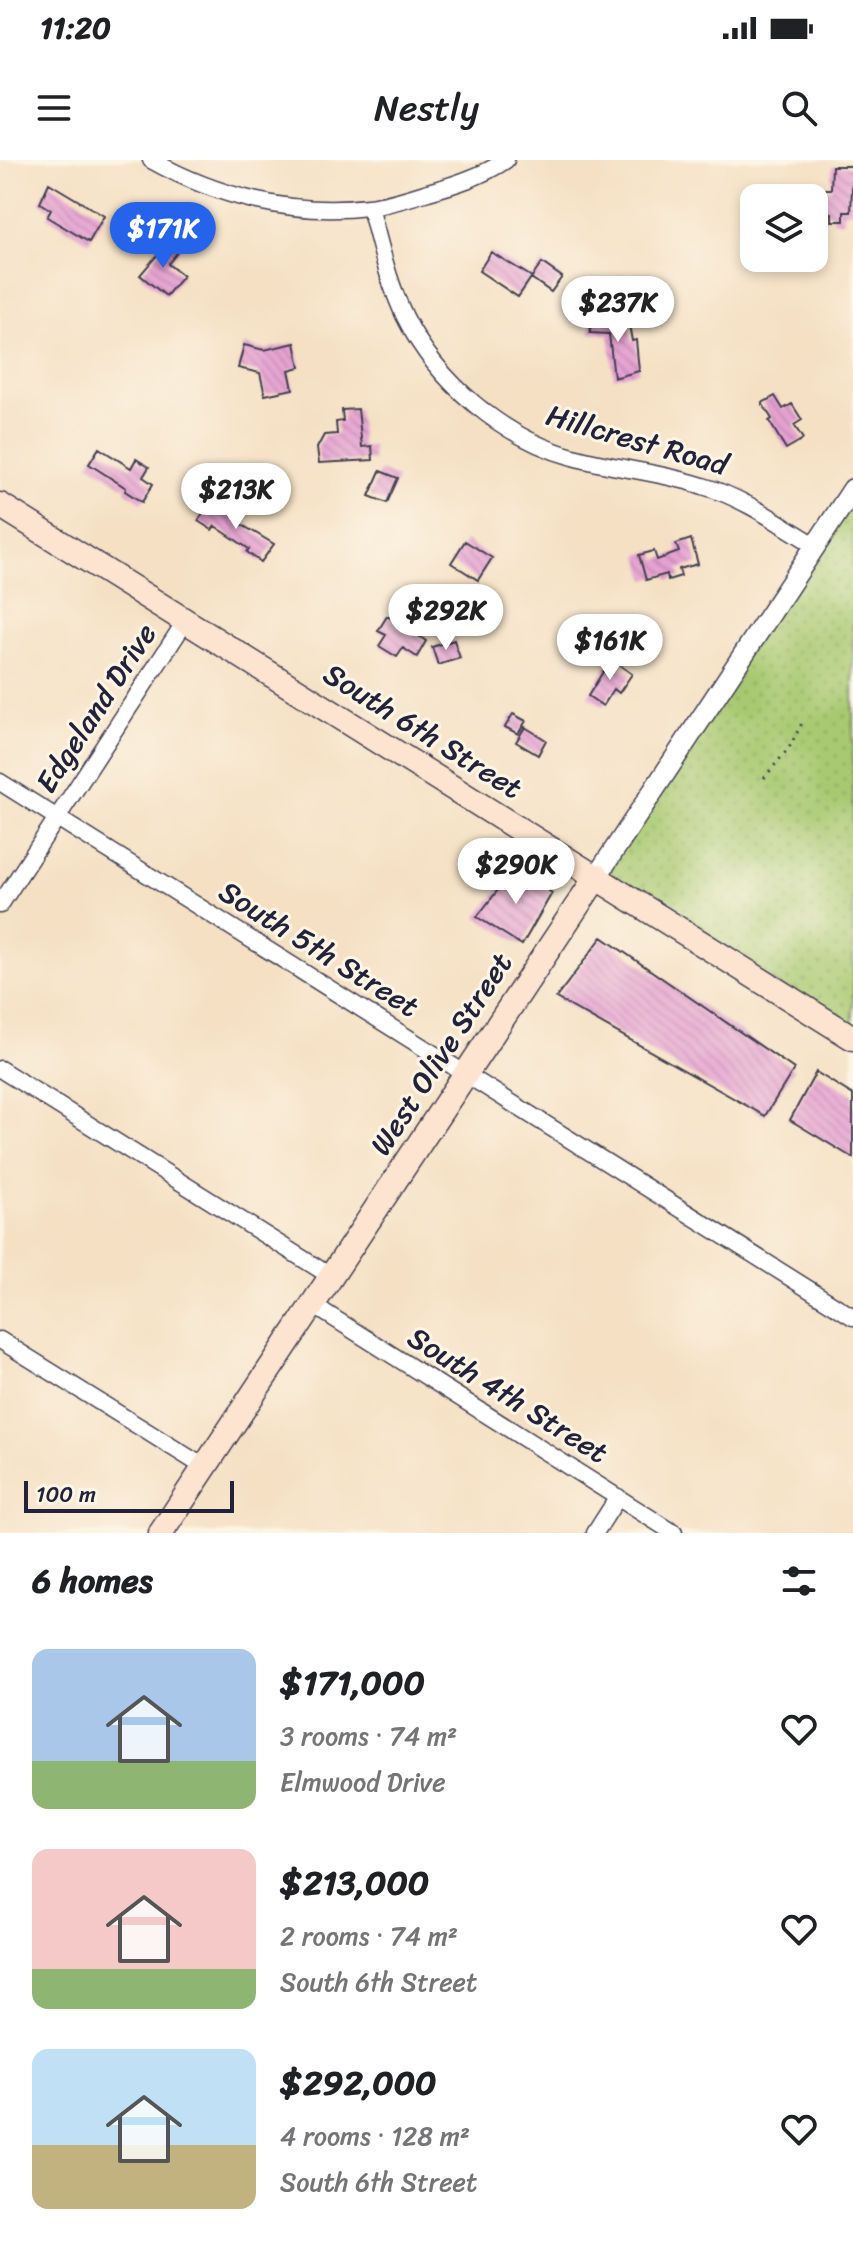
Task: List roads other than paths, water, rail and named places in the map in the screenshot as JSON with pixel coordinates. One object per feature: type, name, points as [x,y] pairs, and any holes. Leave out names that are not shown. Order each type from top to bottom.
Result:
[{"type":"main road","name":"South 6th Street","points":[[0,505],[853,1038]]},
{"type":"main road","name":"West Olive Street","points":[[161,1533],[597,876]]},
{"type":"street","points":[[151,160],[202,186],[244,199],[316,209],[370,207],[444,188],[493,169],[506,160]]},
{"type":"street","name":"Hillcrest Road","points":[[370,207],[388,276],[416,336],[442,372],[489,415],[507,428],[571,457],[702,485],[730,495],[815,545]]},
{"type":"street","name":"West Olive Street","points":[[597,876],[853,489]]},
{"type":"street","name":"Edgeland Drive","points":[[0,905],[185,622]]},
{"type":"street","name":"South 5th Street","points":[[0,782],[853,1317]]},
{"type":"street","points":[[0,1069],[332,1277]]},
{"type":"street","name":"South 4th Street","points":[[313,1305],[674,1533]]},
{"type":"street","points":[[0,1340],[204,1467]]},
{"type":"street","points":[[595,1533],[618,1497]]}]
